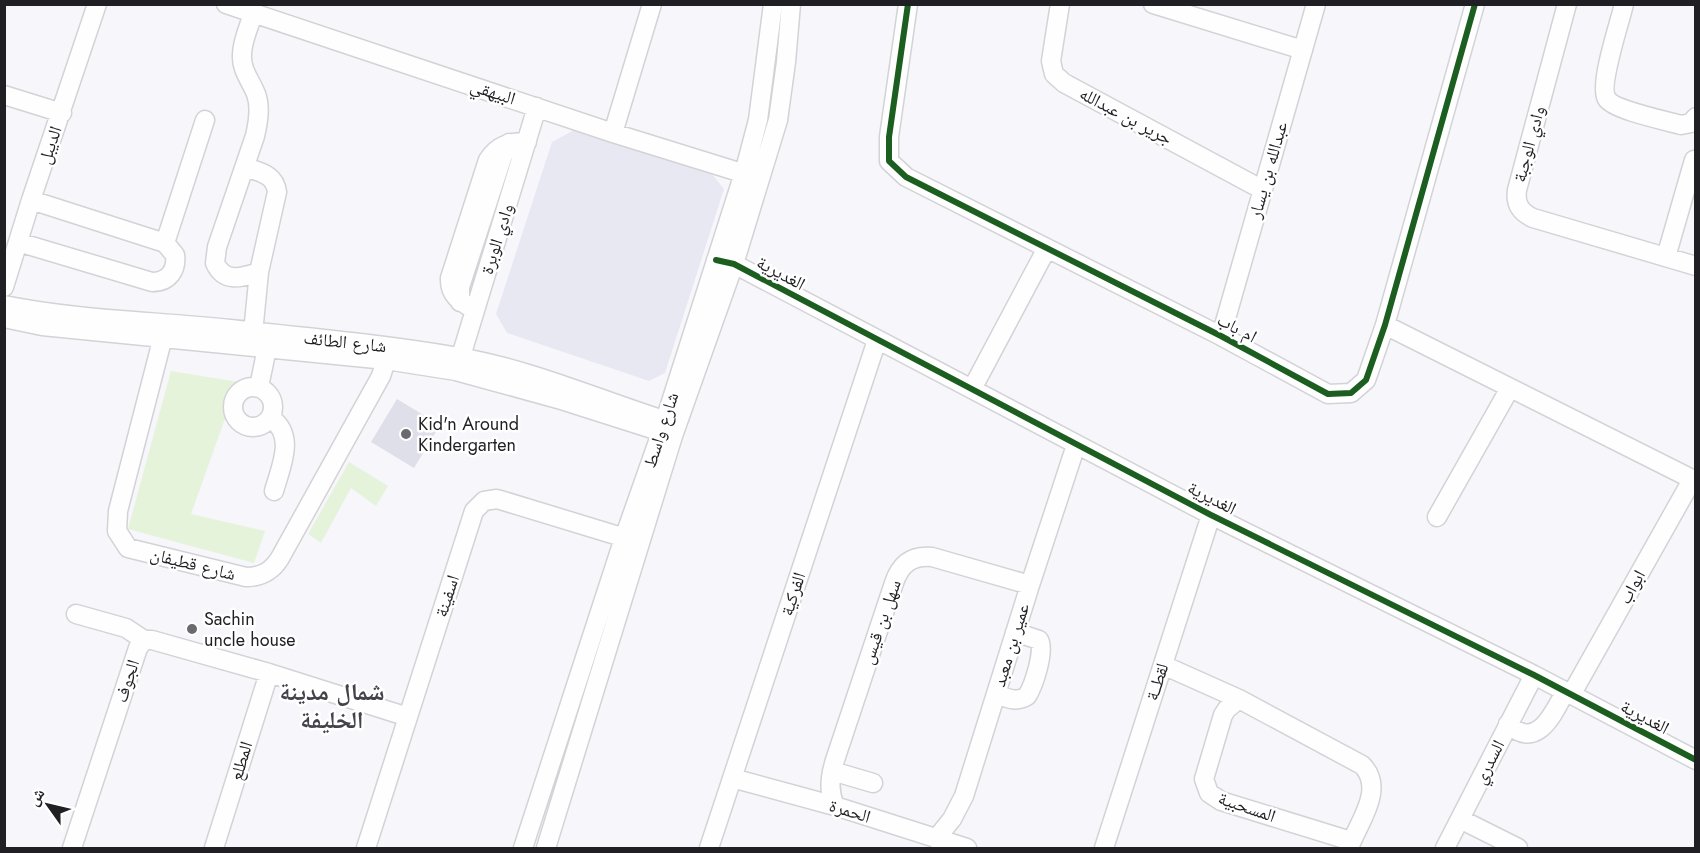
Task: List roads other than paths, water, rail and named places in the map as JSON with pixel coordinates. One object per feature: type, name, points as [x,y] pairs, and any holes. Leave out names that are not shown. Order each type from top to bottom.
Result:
[{"type":"street","name":"الديبل","points":[[4,287],[97,4]]},
{"type":"street","name":"البيهقي","points":[[226,4],[613,133],[752,176]]},
{"type":"street","points":[[613,133],[652,4]]},
{"type":"street","name":"شارع واسط","points":[[669,428],[734,264],[752,176],[773,4]]},
{"type":"street","name":"شارع واسط","points":[[523,849],[669,428],[716,260],[778,120],[791,4]]},
{"type":"street","name":"ام باب","points":[[908,4],[889,137],[889,161],[906,177],[1221,336],[1328,394],[1351,393],[1366,380],[1385,325],[1475,4]]},
{"type":"street","name":"جرير بن عبدالله","points":[[1060,4],[1051,61],[1054,74],[1064,83],[1262,189]]},
{"type":"street","points":[[1152,4],[1303,50]]},
{"type":"street","name":"عبدالله بن يسار","points":[[1221,336],[1316,4]]},
{"type":"street","name":"وادي الوجبة","points":[[1568,4],[1517,190],[1516,201],[1522,212],[1533,218],[1695,266]]},
{"type":"street","points":[[1624,4],[1605,77],[1607,100],[1617,107],[1681,125],[1692,123],[1695,117]]},
{"type":"street","points":[[254,14],[243,45],[242,56],[243,66],[257,95],[258,120],[245,167],[217,247],[215,263],[224,275],[231,278],[259,272]]},
{"type":"street","points":[[4,95],[62,113]]},
{"type":"street","name":"وادي الوبرة","points":[[458,364],[467,306],[518,143],[537,107]]},
{"type":"street","points":[[165,243],[206,120]]},
{"type":"street","points":[[467,306],[451,291],[450,278],[488,160],[498,148],[518,143]]},
{"type":"street","points":[[1666,257],[1694,160]]},
{"type":"street","points":[[245,167],[271,177],[277,187],[259,272],[254,333]]},
{"type":"street","points":[[18,242],[152,282],[168,278],[174,270],[175,255],[165,243],[31,200]]},
{"type":"street","points":[[972,389],[1047,248]]},
{"type":"street","name":"الغديرية","points":[[716,260],[734,264],[1211,515],[1533,675],[1695,760]]},
{"type":"street","name":"شارع الطائف","points":[[4,305],[267,348],[386,353]]},
{"type":"street","name":"شارع الطائف","points":[[4,318],[42,326],[164,332],[254,333],[458,364],[538,393],[669,428]]},
{"type":"street","points":[[1385,325],[1694,481]]},
{"type":"street","name":"شارع قطيفان","points":[[164,332],[118,511],[117,531],[128,548],[246,577],[263,575],[276,565],[381,376],[386,353]]},
{"type":"street","name":"الفركية","points":[[709,849],[877,340]]},
{"type":"street","points":[[259,387],[267,348]]},
{"type":"street","points":[[259,387],[271,396],[273,403],[271,418],[258,427],[250,427],[236,419],[233,403],[243,390],[259,387]]},
{"type":"street","points":[[1437,517],[1510,388]]},
{"type":"street","points":[[271,418],[284,432],[286,445],[274,491]]},
{"type":"street","name":"عمير بن معبد","points":[[936,839],[952,819],[964,796],[1076,445]]},
{"type":"street","name":"ابواب","points":[[1508,724],[1520,732],[1528,733],[1542,728],[1568,694],[1694,481]]},
{"type":"street","name":"اسفينة","points":[[366,849],[474,511],[484,501],[497,499],[632,540]]},
{"type":"street","name":"لقطــة","points":[[1104,849],[1211,515]]},
{"type":"street","name":"شارع واسط","points":[[546,849],[632,540]]},
{"type":"street","name":"سهل بن قيس","points":[[835,806],[830,789],[832,771],[901,567],[915,558],[932,557],[1030,585]]},
{"type":"street","points":[[76,614],[126,628],[144,640]]},
{"type":"street","points":[[996,694],[1013,700],[1027,696],[1041,656],[1042,647],[1039,640],[1015,632]]},
{"type":"street","name":"الجوف","points":[[72,849],[138,648],[144,640],[152,640],[269,673],[408,717]]},
{"type":"street","name":"المسحبية","points":[[1163,664],[1239,699],[1357,761],[1367,770],[1372,782],[1371,796],[1350,845],[1221,801],[1209,793],[1204,779],[1223,716],[1227,709],[1239,699]]},
{"type":"street","name":"المطلع","points":[[214,849],[269,673]]},
{"type":"street","name":"السدري","points":[[1445,849],[1533,675]]},
{"type":"street","points":[[832,771],[873,783]]},
{"type":"street","name":"الحمرة","points":[[732,778],[835,806],[967,849]]},
{"type":"street","points":[[1460,819],[1518,849]]},
{"type":"place","name":"Kid'n Around Kindergarten","points":[[406,434]]},
{"type":"place","name":"Sachin uncle house","points":[[192,629]]},
{"type":"district","name":"شمال مدينة الخليفة","points":[[332,705]]}]
